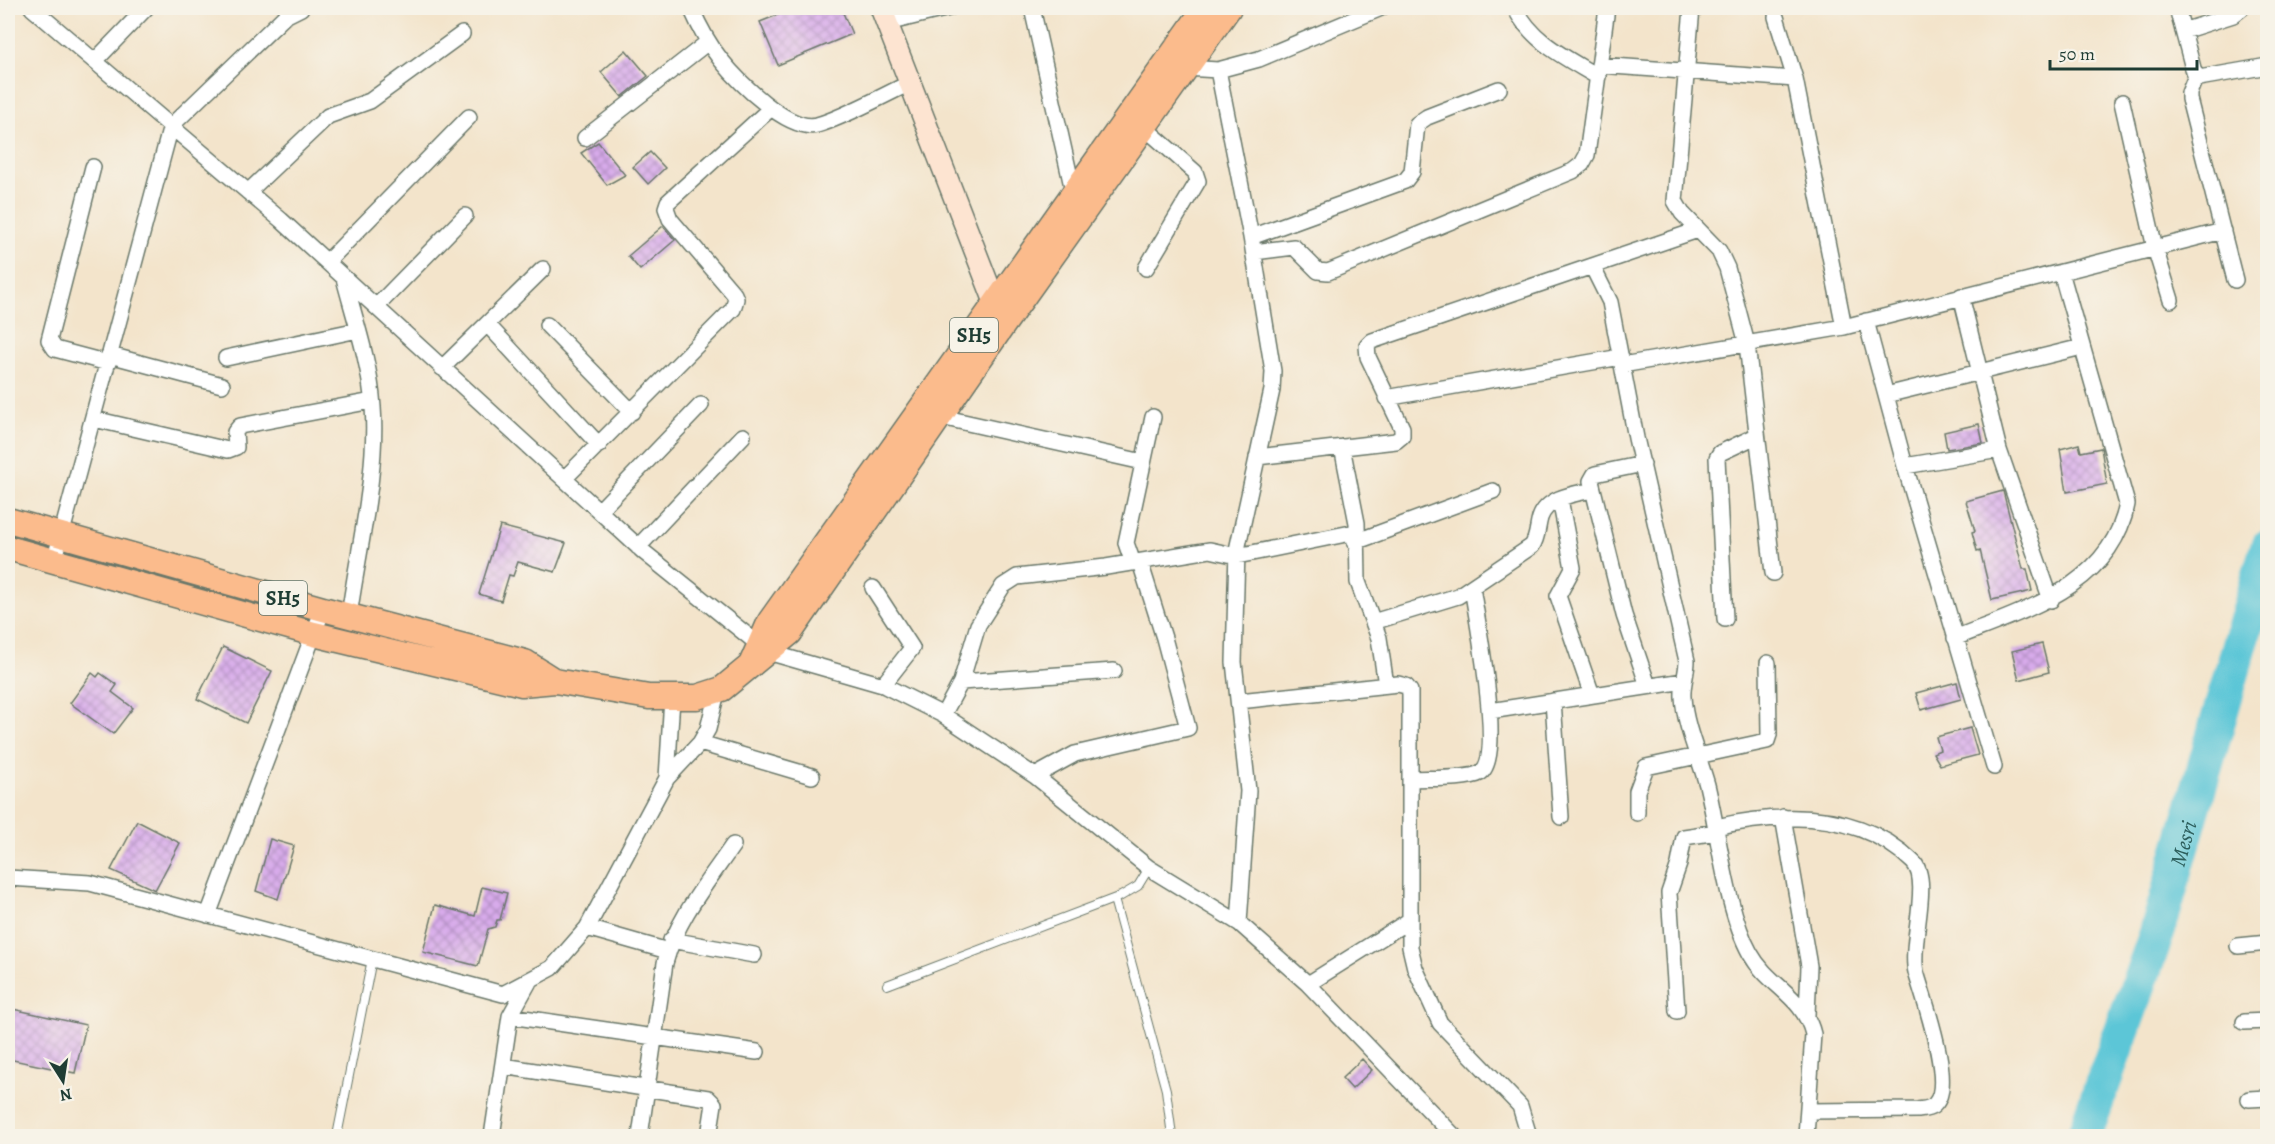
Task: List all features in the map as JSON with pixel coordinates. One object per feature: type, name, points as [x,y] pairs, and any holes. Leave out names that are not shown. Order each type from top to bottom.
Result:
[{"type":"main road","name":"SH5","points":[[759,655],[771,621],[1000,314],[1144,127],[1229,8]]},
{"type":"main road","name":"SH5","points":[[8,549],[314,634],[522,684],[555,681],[649,697],[672,698],[698,697],[717,692],[759,655],[790,633],[941,417],[1000,314],[1074,195],[1197,13]]},
{"type":"main road","name":"SH5","points":[[8,520],[323,609],[525,662],[555,681]]},
{"type":"street","points":[[32,8],[327,262],[759,655],[883,685],[943,715],[1035,776],[1149,868],[1239,923],[1308,984],[1454,1137]]},
{"type":"street","points":[[95,61],[146,8]]},
{"type":"street","points":[[54,562],[171,126],[285,16],[301,8]]},
{"type":"street","points":[[691,8],[708,42],[722,61],[771,108],[792,123],[804,126],[817,125],[910,83]]},
{"type":"street","points":[[949,8],[884,15],[1000,314]]},
{"type":"street","points":[[1032,8],[1074,195]]},
{"type":"street","points":[[1185,68],[1218,70],[1289,48],[1381,8]]},
{"type":"street","points":[[1515,8],[1524,25],[1541,43],[1598,71],[1685,72],[1795,79]]},
{"type":"street","points":[[1254,252],[1294,248],[1318,271],[1328,272],[1573,171],[1582,164],[1587,154],[1608,8]]},
{"type":"street","points":[[1692,8],[1675,201],[1724,259],[1747,350],[1773,573]]},
{"type":"street","points":[[2177,8],[2196,76],[2189,93],[2190,99],[2235,280]]},
{"type":"street","points":[[2183,31],[2233,15],[2242,8]]},
{"type":"street","points":[[1776,17],[1795,79],[1844,327]]},
{"type":"street","points":[[248,192],[328,116],[370,101],[462,34]]},
{"type":"street","points":[[585,138],[708,42]]},
{"type":"street","points":[[2196,76],[2203,79],[2268,66]]},
{"type":"street","points":[[1218,70],[1254,252],[1273,371],[1272,390],[1238,549],[1234,662],[1248,790],[1239,923]]},
{"type":"street","points":[[1251,237],[1406,181],[1412,172],[1417,124],[1426,117],[1499,89]]},
{"type":"street","points":[[2122,102],[2155,248],[2170,300]]},
{"type":"street","points":[[564,479],[632,412],[735,304],[734,294],[670,219],[666,208],[668,202],[771,108]]},
{"type":"street","points":[[327,262],[469,117]]},
{"type":"street","points":[[1144,127],[1195,172],[1198,181],[1146,267]]},
{"type":"street","points":[[93,167],[49,340],[56,348],[222,385]]},
{"type":"street","points":[[376,307],[465,216]]},
{"type":"street","points":[[1257,457],[1396,441],[1402,436],[1402,429],[1368,357],[1367,346],[1372,341],[1698,230]]},
{"type":"street","points":[[1386,398],[1621,361],[1747,350],[2223,231]]},
{"type":"street","points":[[1592,266],[1610,302],[1642,464],[1688,661],[1684,681],[1686,717],[1716,829],[1732,904],[1750,953],[1764,972],[1807,1015]]},
{"type":"street","points":[[442,368],[543,269]]},
{"type":"street","points":[[1954,638],[2051,600],[2090,571],[2114,540],[2124,518],[2127,504],[2061,272]]},
{"type":"street","points":[[344,278],[370,378],[372,401],[372,460],[349,616]]},
{"type":"street","points":[[1961,296],[1977,370],[1999,450],[2051,600]]},
{"type":"street","points":[[1866,321],[1954,638],[1994,767]]},
{"type":"street","points":[[487,324],[599,445]]},
{"type":"street","points":[[546,325],[632,412]]},
{"type":"street","points":[[226,358],[358,330]]},
{"type":"street","points":[[1886,395],[1977,370],[2082,347]]},
{"type":"street","points":[[94,419],[228,450],[236,447],[235,432],[240,426],[372,401]]},
{"type":"street","points":[[599,511],[701,405]]},
{"type":"street","points":[[941,417],[1143,462]]},
{"type":"street","points":[[1035,776],[1075,754],[1188,728],[1164,638],[1136,562],[1126,543],[1153,417]]},
{"type":"street","points":[[638,547],[742,436]]},
{"type":"street","points":[[1725,619],[1717,458],[1720,453],[1756,436]]},
{"type":"street","points":[[1342,447],[1356,537],[1358,582],[1373,622],[1386,685]]},
{"type":"street","points":[[1905,466],[1999,450]]},
{"type":"street","points":[[1642,464],[1595,474],[1591,481],[1624,615],[1648,686]]},
{"type":"street","points":[[1373,622],[1458,596],[1532,546],[1546,507],[1560,499],[1593,490]]},
{"type":"street","points":[[943,715],[961,682],[978,625],[1003,586],[1017,577],[1210,550],[1356,537],[1493,492]]},
{"type":"street","points":[[1560,499],[1573,568],[1559,591],[1559,604],[1593,695]]},
{"type":"street","points":[[1410,779],[1474,775],[1481,772],[1488,760],[1490,711],[1472,587]]},
{"type":"street","points":[[873,588],[912,648],[883,685]]},
{"type":"street","points":[[208,915],[323,609]]},
{"type":"street","points":[[1637,813],[1637,791],[1646,767],[1698,758],[1767,741],[1769,735],[1768,663]]},
{"type":"street","points":[[961,682],[1114,670]]},
{"type":"street","points":[[1490,711],[1684,681]]},
{"type":"street","points":[[1239,702],[1398,684],[1406,686],[1410,691],[1410,947],[1415,968],[1440,1023],[1520,1106],[1529,1137]]},
{"type":"street","points":[[8,878],[90,883],[503,994],[552,968],[587,928],[667,778],[700,743],[712,717],[717,692]]},
{"type":"street","points":[[667,778],[672,698]]},
{"type":"street","points":[[1553,701],[1561,817]]},
{"type":"street","points":[[700,743],[812,776]]},
{"type":"street","points":[[1783,817],[1809,966],[1807,1015],[1813,1034],[1806,1137]]},
{"type":"street","points":[[1677,1011],[1669,893],[1679,864],[1684,837],[1757,818],[1783,817],[1841,822],[1874,834],[1911,860],[1919,868],[1921,880],[1914,961],[1934,1029],[1941,1088],[1939,1099],[1928,1109],[1808,1111]]},
{"type":"street","points":[[640,1137],[670,945],[680,921],[734,844]]},
{"type":"street","points":[[1308,984],[1410,920]]},
{"type":"street","points":[[587,928],[670,945],[754,955]]},
{"type":"street","points":[[2238,946],[2268,943]]},
{"type":"street","points":[[492,1137],[510,1016],[530,980]]},
{"type":"street","points":[[510,1016],[757,1052]]},
{"type":"street","points":[[2244,1022],[2268,1021]]},
{"type":"street","points":[[503,1066],[712,1100],[714,1112],[709,1137]]},
{"type":"street","points":[[2249,1100],[2268,1098]]},
{"type":"lane","points":[[887,986],[1114,899],[1138,886],[1149,868]]},
{"type":"lane","points":[[1114,899],[1166,1090],[1172,1137]]},
{"type":"lane","points":[[337,1137],[372,959]]},
{"type":"building","points":[[795,8],[841,8],[852,34],[778,65],[760,22]]},
{"type":"building","points":[[626,50],[648,76],[622,97],[601,72]]},
{"type":"building","points":[[598,142],[625,175],[607,185],[581,153]]},
{"type":"building","points":[[650,152],[665,168],[648,184],[633,167]]},
{"type":"building","points":[[663,226],[675,240],[640,270],[628,256]]},
{"type":"building","points":[[1979,424],[1983,443],[1947,449],[1944,432]]},
{"type":"building","points":[[2079,444],[2081,452],[2101,448],[2107,484],[2067,492],[2060,449]]},
{"type":"building","points":[[2003,491],[2023,569],[2027,569],[2032,591],[1992,600],[1980,550],[1977,551],[1972,532],[1975,531],[1966,501]]},
{"type":"building","points":[[500,526],[566,543],[555,572],[518,562],[513,576],[509,575],[501,601],[479,594]]},
{"type":"building","points":[[2042,644],[2049,672],[2019,680],[2012,651]]},
{"type":"building","points":[[223,647],[272,671],[246,723],[197,699]]},
{"type":"building","points":[[92,673],[97,677],[100,673],[117,685],[112,692],[133,708],[113,734],[70,703]]},
{"type":"building","points":[[1957,682],[1961,699],[1921,710],[1916,693]]},
{"type":"building","points":[[1970,728],[1978,755],[1940,765],[1933,753],[1940,750],[1936,737]]},
{"type":"building","points":[[137,821],[180,843],[155,890],[111,870]]},
{"type":"building","points":[[270,839],[294,846],[278,899],[256,891]]},
{"type":"building","points":[[482,887],[507,893],[500,920],[497,920],[495,927],[488,929],[478,966],[423,952],[435,905],[475,916]]},
{"type":"building","points":[[8,1008],[86,1025],[75,1073],[8,1059]]},
{"type":"building","points":[[1362,1059],[1372,1070],[1352,1089],[1342,1078]]},
{"type":"waterway","name":"Mesri","points":[[2084,1136],[2157,933],[2268,547]]}]
